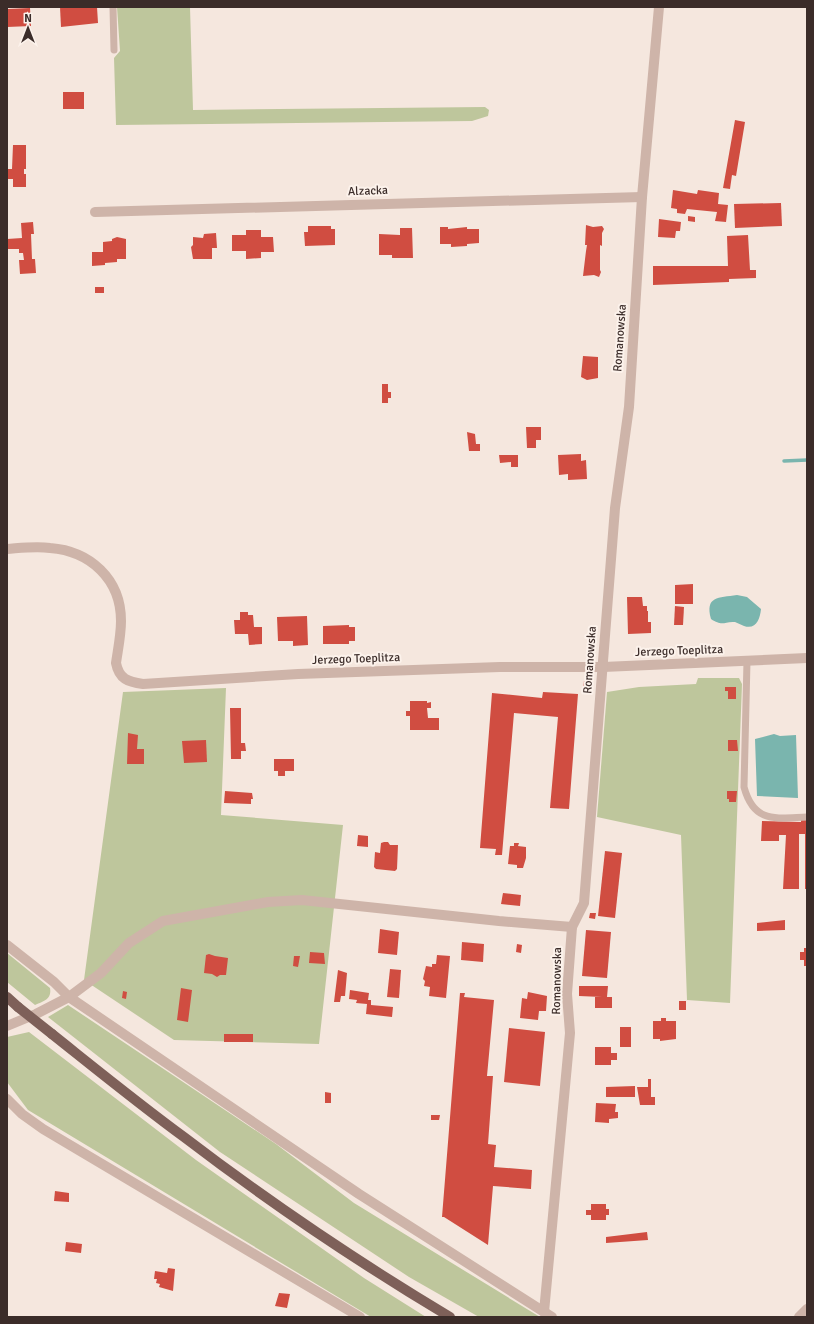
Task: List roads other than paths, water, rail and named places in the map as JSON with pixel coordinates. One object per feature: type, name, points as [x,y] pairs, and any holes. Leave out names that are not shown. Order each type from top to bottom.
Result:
[{"type":"main road","points":[[7,997],[183,1137],[289,1214],[380,1275],[450,1317]]},
{"type":"street","name":"Romanowska","points":[[548,1315],[570,1033],[567,994],[572,927],[584,903],[615,508],[629,407],[642,197],[659,7]]},
{"type":"street","name":"Alzacka","points":[[95,212],[642,197]]},
{"type":"street","name":"Jerzego Toeplitza","points":[[7,549],[39,547],[65,550],[84,557],[100,568],[110,580],[120,604],[122,621],[116,663],[117,669],[122,677],[134,682],[150,684],[298,674],[500,667],[603,667],[807,658]]},
{"type":"street","points":[[7,1026],[36,1014],[69,997],[101,973],[129,943],[163,922],[268,902],[302,900],[499,922],[572,927]]},
{"type":"street","points":[[7,945],[54,982],[69,997],[358,1194],[548,1315]]},
{"type":"street","points":[[7,1099],[22,1114],[43,1129],[360,1317]]},
{"type":"street","points":[[799,1317],[807,1309]]},
{"type":"lane","points":[[113,7],[114,50]]},
{"type":"lane","points":[[747,661],[744,787],[747,799],[752,808],[759,814],[769,818],[807,817]]},
{"type":"water","points":[[737,595],[747,597],[761,609],[757,623],[748,627],[735,622],[718,623],[711,619],[710,606],[712,602],[719,598]]},
{"type":"water","points":[[774,734],[780,736],[796,735],[798,798],[757,796],[755,739]]},
{"type":"waterway","points":[[784,461],[807,460]]}]
